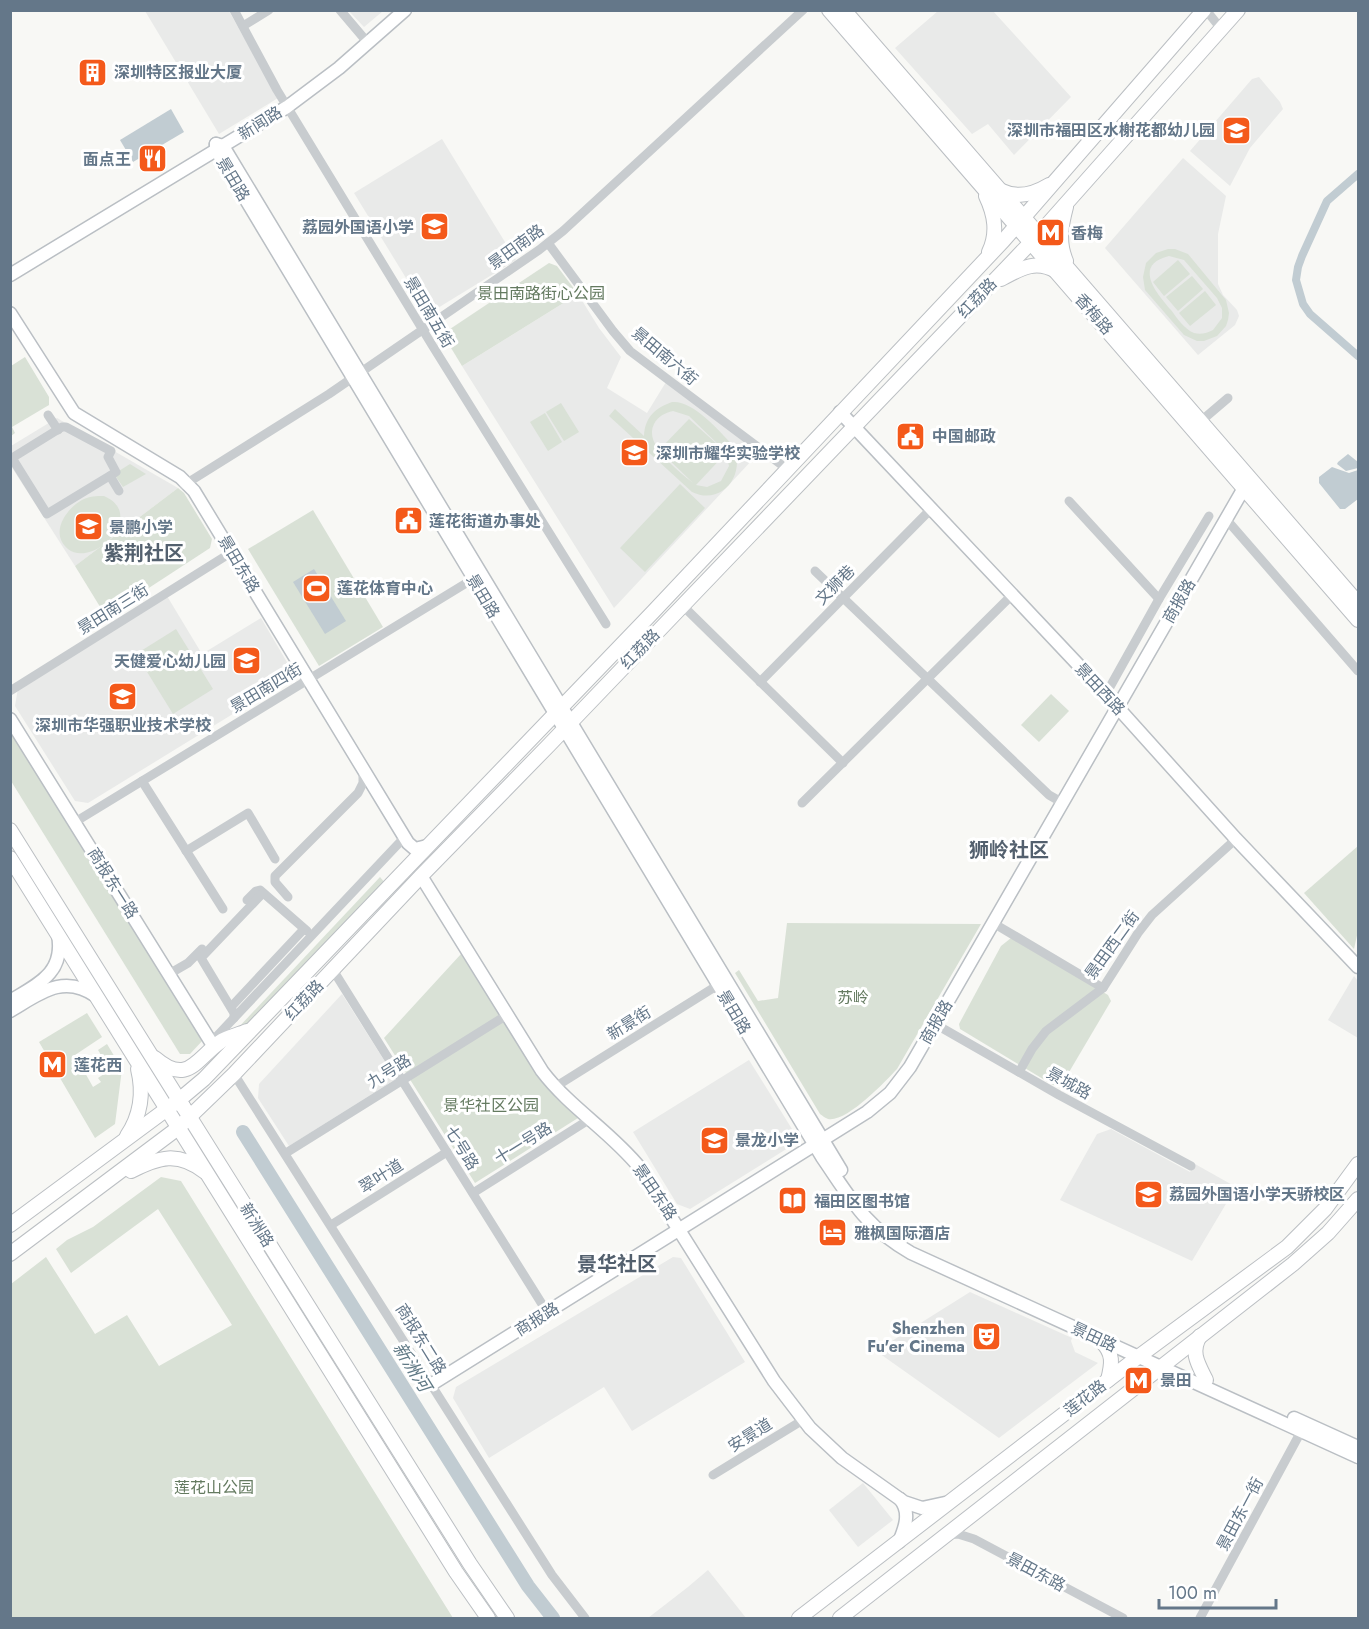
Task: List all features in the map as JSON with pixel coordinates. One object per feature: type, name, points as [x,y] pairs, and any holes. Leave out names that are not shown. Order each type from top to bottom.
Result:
[{"type":"main road","name":"香梅路","points":[[829,10],[976,179],[1021,221]]},
{"type":"main road","name":"香梅路","points":[[844,10],[1000,189],[1035,238],[1247,483],[1359,620]]},
{"type":"main road","name":"红荔路","points":[[10,1225],[204,1079],[986,259],[1205,10]]},
{"type":"main road","name":"红荔路","points":[[10,1254],[178,1128],[234,1074],[421,876],[1035,238],[1238,10]]},
{"type":"main road","points":[[976,179],[990,205],[995,226],[992,246],[986,259]]},
{"type":"main road","points":[[1000,189],[1009,194],[1021,195],[1037,192],[1056,181]]},
{"type":"main road","points":[[989,285],[1017,269],[1030,265],[1065,272],[1061,223],[1067,204]]},
{"type":"main road","name":"香梅路","points":[[1065,272],[1201,421],[1247,483],[1359,603]]},
{"type":"main road","name":"新洲路","points":[[10,830],[470,1564],[507,1618]]},
{"type":"main road","name":"新洲路","points":[[10,858],[456,1572],[488,1618]]},
{"type":"main road","points":[[149,1052],[163,1065],[181,1070],[198,1064],[218,1041],[251,1030]]},
{"type":"main road","points":[[120,1144],[134,1123],[140,1104],[141,1080],[134,1055]]},
{"type":"main road","points":[[105,1184],[160,1158],[183,1160],[195,1164],[207,1173]]},
{"type":"main road","name":"莲花路","points":[[799,1618],[1296,1238],[1325,1209],[1359,1164]]},
{"type":"main road","name":"莲花路","points":[[840,1618],[1312,1248],[1359,1199]]},
{"type":"main road","points":[[1200,1336],[1195,1346],[1195,1358],[1206,1380]]},
{"type":"main road","points":[[1101,1341],[1111,1353],[1112,1363],[1108,1380]]},
{"type":"street","name":"景田南五街","points":[[234,10],[286,104],[422,330],[606,624]]},
{"type":"street","points":[[243,26],[269,10]]},
{"type":"street","points":[[340,10],[365,40]]},
{"type":"street","name":"新闻路","points":[[10,275],[218,147],[339,68],[394,10]]},
{"type":"street","name":"新闻路","points":[[365,40],[405,10]]},
{"type":"street","name":"景田南路","points":[[185,484],[356,375],[548,243],[803,10]]},
{"type":"street","points":[[1205,10],[1222,30]]},
{"type":"street","name":"新闻路","points":[[10,269],[218,147]]},
{"type":"street","name":"景田路","points":[[218,147],[557,711]]},
{"type":"street","name":"景田南六街","points":[[548,243],[630,351],[787,469]]},
{"type":"street","name":"景田东路","points":[[10,313],[74,413],[185,484],[194,494],[410,846],[417,849],[427,846]]},
{"type":"street","name":"景田东路","points":[[10,319],[62,403],[74,418],[185,484]]},
{"type":"street","name":"景田路","points":[[356,375],[473,579],[567,726],[819,1142],[854,1206],[872,1226],[911,1253],[1101,1341],[1142,1355]]},
{"type":"street","points":[[1201,421],[1228,398]]},
{"type":"street","name":"景田西路","points":[[840,412],[1106,694],[1236,839],[1359,967]]},
{"type":"street","points":[[48,415],[58,430]]},
{"type":"street","points":[[66,426],[111,452],[108,458],[116,472],[110,476],[48,514],[12,458],[66,426]]},
{"type":"street","points":[[110,476],[119,491]]},
{"type":"street","name":"商报路","points":[[432,1384],[867,1112],[890,1093],[910,1067],[1247,483]]},
{"type":"street","points":[[1069,501],[1159,599]]},
{"type":"street","name":"文狮巷","points":[[760,682],[931,509]]},
{"type":"street","points":[[1106,694],[1209,516]]},
{"type":"street","points":[[1226,519],[1359,670]]},
{"type":"street","name":"景田南三街","points":[[10,691],[231,553]]},
{"type":"street","points":[[815,571],[1049,795],[1063,803]]},
{"type":"street","name":"景田南四街","points":[[75,822],[473,579]]},
{"type":"street","points":[[802,803],[1012,595]]},
{"type":"street","points":[[682,605],[843,763]]},
{"type":"street","name":"景田东路","points":[[308,680],[408,854],[408,866]]},
{"type":"street","name":"商报东一路","points":[[10,719],[170,975],[218,1041]]},
{"type":"street","name":"景田路","points":[[567,726],[718,985],[819,1142],[867,1208],[884,1226],[918,1249],[1142,1355],[1206,1380],[1304,1427],[1359,1457]]},
{"type":"street","points":[[358,793],[363,783],[363,776]]},
{"type":"street","points":[[142,781],[223,909]]},
{"type":"street","points":[[288,897],[275,882],[275,876],[358,793],[365,789],[375,797]]},
{"type":"street","points":[[186,850],[248,813],[275,859]]},
{"type":"street","name":"景田西二街","points":[[1018,1072],[1032,1048],[1046,1032],[1103,988],[1147,921],[1236,839]]},
{"type":"street","points":[[218,1041],[234,1018],[401,841]]},
{"type":"street","name":"景田东路","points":[[421,876],[537,1063],[555,1087],[633,1159],[651,1183],[774,1381],[803,1420],[842,1458],[899,1499],[922,1508],[935,1507],[953,1500]]},
{"type":"street","points":[[247,900],[256,891],[260,891],[281,912],[309,932],[315,932]]},
{"type":"street","points":[[170,975],[201,958],[263,894]]},
{"type":"street","points":[[993,923],[1103,988]]},
{"type":"street","points":[[231,1007],[304,929]]},
{"type":"street","points":[[10,1001],[43,980],[53,968],[59,952],[58,934]]},
{"type":"street","points":[[170,975],[188,963],[207,943]]},
{"type":"street","points":[[201,958],[231,1007],[234,1018]]},
{"type":"street","name":"七号路","points":[[333,970],[548,1312]]},
{"type":"street","name":"新景街","points":[[555,1087],[718,985]]},
{"type":"street","points":[[10,1011],[42,992],[59,986],[78,987],[98,997]]},
{"type":"street","name":"九号路","points":[[286,1153],[507,1015]]},
{"type":"street","name":"景城路","points":[[934,1024],[1191,1166]]},
{"type":"street","name":"商报东二路","points":[[234,1074],[552,1575],[585,1618]]},
{"type":"street","name":"十一号路","points":[[473,1193],[590,1119]]},
{"type":"street","name":"翠叶道","points":[[331,1225],[447,1152]]},
{"type":"street","name":"景田路","points":[[1164,1364],[1304,1427],[1359,1447]]},
{"type":"street","name":"安景道","points":[[713,1475],[803,1420]]},
{"type":"street","name":"景田东一街","points":[[1200,1618],[1304,1427]]},
{"type":"street","points":[[899,1499],[905,1506],[906,1514],[905,1526],[899,1542]]},
{"type":"street","name":"景田东路","points":[[948,1535],[958,1534],[974,1539],[1123,1618]]},
{"type":"shaded area","points":[[145,11],[229,11],[278,98],[219,134]]},
{"type":"shaded area","points":[[349,11],[383,11],[364,27]]},
{"type":"shaded area","points":[[938,11],[993,11],[1071,97],[1014,155],[988,124],[972,134],[895,48]]},
{"type":"shaded area","name":"深圳市福田区水榭花都幼儿园","points":[[1259,77],[1283,109],[1250,148],[1230,186],[1190,151],[1252,79]]},
{"type":"shaded area","points":[[171,109],[184,132],[133,162],[120,140]]},
{"type":"shaded area","name":"荔园外国语小学","points":[[442,139],[516,260],[428,314],[354,193]]},
{"type":"shaded area","points":[[1183,158],[1226,196],[1218,234],[1218,284],[1223,295],[1237,310],[1239,316],[1235,325],[1198,355],[1105,248]]},
{"type":"shaded area","name":"深圳市耀华实验学校","points":[[578,294],[599,328],[621,357],[607,388],[647,413],[666,382],[753,448],[754,458],[614,608],[462,366]]},
{"type":"shaded area","name":"景鹏小学","points":[[57,418],[178,488],[75,566],[11,466],[11,446]]},
{"type":"shaded area","points":[[1348,454],[1358,462],[1358,468],[1346,471],[1337,464]]},
{"type":"shaded area","points":[[1332,467],[1349,473],[1358,470],[1358,499],[1345,509],[1340,509],[1319,483],[1319,477]]},
{"type":"shaded area","points":[[314,569],[346,621],[325,634],[293,582]]},
{"type":"shaded area","name":"深圳市华强职业技术学校","points":[[167,596],[202,654],[261,618],[291,669],[290,679],[88,803],[75,801],[15,706],[18,688]]},
{"type":"shaded area","points":[[1354,976],[1358,981],[1358,1038],[1328,1020]]},
{"type":"shaded area","points":[[342,994],[396,1079],[289,1146],[258,1098],[259,1084]]},
{"type":"shaded area","name":"景龙小学","points":[[749,1060],[792,1129],[788,1148],[690,1209],[677,1204],[633,1132]]},
{"type":"shaded area","name":"荔园外国语小学天骄校区","points":[[1111,1129],[1190,1172],[1195,1164],[1236,1187],[1192,1261],[1060,1200],[1097,1134]]},
{"type":"shaded area","points":[[673,1257],[681,1258],[745,1362],[632,1431],[604,1387],[489,1458],[453,1398],[456,1387]]},
{"type":"shaded area","points":[[970,1292],[1072,1338],[1075,1352],[1098,1363],[999,1438],[876,1351]]},
{"type":"shaded area","points":[[863,1483],[893,1520],[858,1547],[829,1510]]},
{"type":"shaded area","points":[[708,1570],[746,1618],[648,1618],[688,1587]]},
{"type":"green space","points":[[1175,249],[1188,254],[1226,300],[1228,320],[1217,336],[1197,341],[1184,335],[1145,290],[1143,277],[1146,263],[1156,253]],"holes":[[[1169,256],[1184,260],[1217,298],[1222,308],[1222,318],[1213,330],[1206,333],[1194,333],[1184,326],[1154,288],[1151,280],[1152,266],[1158,260]]]},
{"type":"green space","points":[[1178,260],[1190,274],[1164,296],[1153,282]]},
{"type":"green space","name":"景田南路街心公园","points":[[549,263],[557,266],[578,294],[462,366],[448,343],[450,329]]},
{"type":"green space","points":[[1192,276],[1203,289],[1178,311],[1166,297]]},
{"type":"green space","points":[[1205,291],[1216,305],[1190,326],[1179,313]]},
{"type":"green space","points":[[25,357],[49,397],[49,405],[12,427],[15,433],[11,436],[11,366]]},
{"type":"green space","points":[[561,403],[579,432],[564,441],[546,412]]},
{"type":"green space","points":[[680,403],[697,411],[732,444],[737,465],[735,475],[722,491],[714,495],[692,492],[609,416],[615,409],[644,436],[649,418],[666,404]],"holes":[[[673,411],[689,416],[726,452],[689,419],[659,450],[693,483],[664,457],[658,449],[653,440],[652,432],[656,421],[662,415]],[[726,453],[729,466],[721,481],[707,487],[696,485]]]},
{"type":"green space","points":[[545,413],[562,442],[548,451],[530,422]]},
{"type":"green space","points":[[130,464],[146,474],[123,487],[114,474]]},
{"type":"green space","points":[[680,484],[705,508],[645,572],[620,548]]},
{"type":"green space","points":[[178,488],[184,493],[212,539],[210,548],[112,612],[102,610],[75,566]]},
{"type":"green space","points":[[104,496],[116,505],[120,515],[118,526],[112,537],[102,546],[90,552],[78,553],[68,549],[62,543],[60,529],[70,509],[82,500]]},
{"type":"green space","name":"莲花体育中心","points":[[313,510],[383,627],[319,666],[248,549]]},
{"type":"green space","points":[[176,629],[213,689],[173,714],[136,654]]},
{"type":"green space","points":[[1051,694],[1069,711],[1039,742],[1021,725]]},
{"type":"green space","points":[[10,729],[203,1040],[190,1054],[180,1054],[11,781]]},
{"type":"green space","points":[[1358,846],[1358,931],[1354,949],[1304,893]]},
{"type":"green space","points":[[380,877],[386,884],[249,1026],[237,1029]]},
{"type":"green space","name":"苏岭","points":[[787,923],[981,924],[897,1069],[865,1100],[836,1119],[828,1119],[820,1114],[735,973],[739,970],[758,1001],[778,998]]},
{"type":"green space","points":[[1011,938],[1108,995],[1111,1001],[1062,1084],[1053,1085],[960,1029],[959,1024],[1001,946]]},
{"type":"green space","name":"景华社区公园","points":[[461,954],[537,1075],[556,1098],[578,1118],[475,1183],[384,1038]]},
{"type":"green space","points":[[87,1013],[102,1037],[75,1055],[93,1087],[101,1082],[98,1078],[110,1070],[98,1050],[107,1044],[122,1069],[115,1124],[95,1138],[39,1042]]},
{"type":"green space","name":"莲花山公园","points":[[161,1177],[181,1181],[453,1618],[11,1618],[11,1284],[46,1257],[95,1334],[127,1315],[159,1366],[232,1325],[158,1209],[71,1273],[56,1249],[67,1240],[93,1227]]},
{"type":"waterway","points":[[1358,174],[1327,201],[1302,256],[1296,280],[1303,304],[1310,314],[1358,356]]},
{"type":"waterway","name":"新洲河","points":[[243,1132],[528,1586],[553,1618]]},
{"type":"place","name":"深圳特区报业大厦","points":[[93,72]]},
{"type":"place","name":"深圳市福田区水榭花都幼儿园","points":[[1236,130]]},
{"type":"place","name":"面点王","points":[[152,159]]},
{"type":"place","name":"荔园外国语小学","points":[[435,227]]},
{"type":"place","name":"香梅","points":[[1050,233]]},
{"type":"place","name":"中国邮政","points":[[911,436]]},
{"type":"place","name":"深圳市耀华实验学校","points":[[635,453]]},
{"type":"place","name":"莲花街道办事处","points":[[408,521]]},
{"type":"place","name":"景鹏小学","points":[[88,527]]},
{"type":"place","name":"莲花体育中心","points":[[316,588]]},
{"type":"place","name":"天健爱心幼儿园","points":[[247,661]]},
{"type":"place","name":"深圳市华强职业技术学校","points":[[123,697]]},
{"type":"place","name":"莲花西","points":[[53,1065]]},
{"type":"place","name":"景龙小学","points":[[714,1140]]},
{"type":"place","name":"荔园外国语小学天骄校区","points":[[1148,1194]]},
{"type":"place","name":"福田区图书馆","points":[[793,1201]]},
{"type":"place","name":"雅枫国际酒店","points":[[833,1233]]},
{"type":"place","name":"Shenzhen Fu'er Cinema","points":[[986,1337]]},
{"type":"place","name":"景田","points":[[1139,1380]]},
{"type":"district","name":"紫荆社区","points":[[144,553]]},
{"type":"district","name":"狮岭社区","points":[[1009,850]]},
{"type":"district","name":"景华社区","points":[[617,1264]]}]
